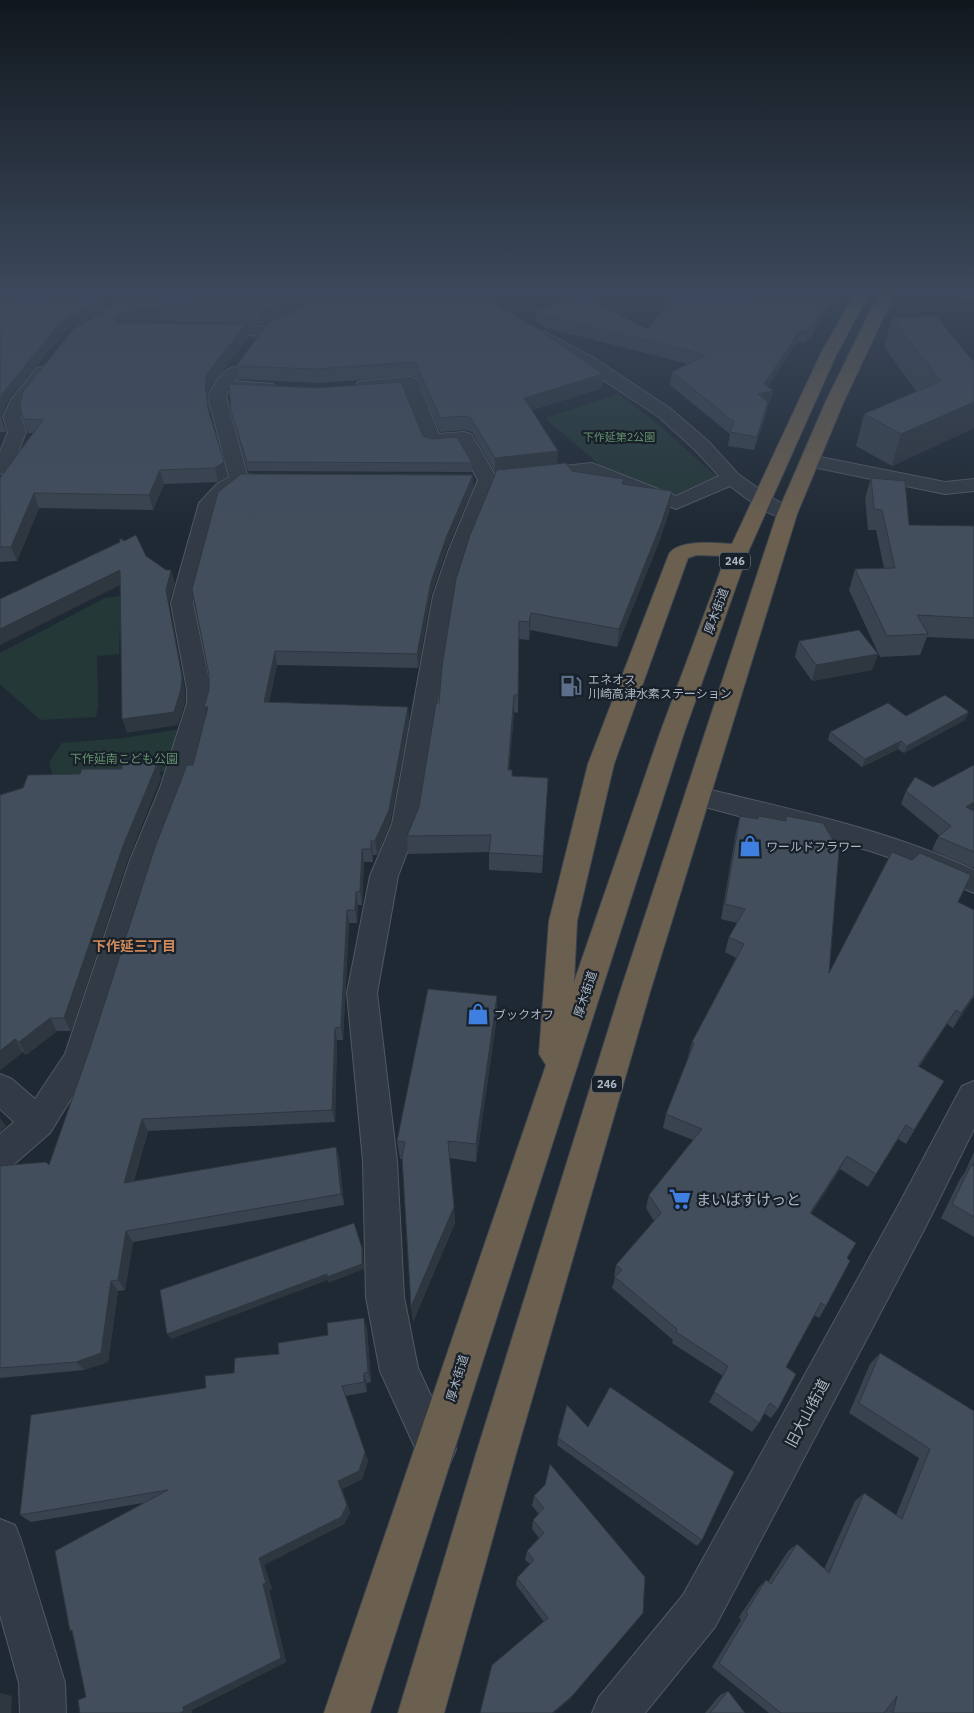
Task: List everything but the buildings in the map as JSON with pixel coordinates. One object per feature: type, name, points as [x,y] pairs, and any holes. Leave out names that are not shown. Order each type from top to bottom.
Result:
[{"type":"highway","name":"厚木街道","points":[[421,1713],[635,992],[699,796],[775,507],[823,371]]},
{"type":"highway","name":"厚木街道","points":[[347,1706],[436,1449],[467,1348],[668,742],[739,550],[810,461],[849,371]]},
{"type":"highway","name":"246","points":[[552,1091],[563,921],[601,764],[679,554],[696,549],[739,550]]},
{"type":"street","points":[[0,468],[9,453],[17,432],[12,417],[17,404],[43,371]]},
{"type":"street","points":[[234,371],[217,397],[239,480]]},
{"type":"street","points":[[601,371],[665,413],[702,446],[731,478],[775,507]]},
{"type":"street","points":[[345,387],[409,382],[432,440],[464,438],[495,479]]},
{"type":"street","points":[[223,386],[280,388]]},
{"type":"street","points":[[810,461],[945,488],[974,485]]},
{"type":"street","points":[[495,479],[592,469],[676,503],[731,478]]},
{"type":"street","points":[[436,1449],[400,1371],[385,1296],[380,1161],[362,993],[384,876],[406,824],[444,596],[458,552],[495,479]]},
{"type":"street","points":[[0,1155],[38,1122],[79,1060],[144,860],[173,788],[199,703],[199,689],[182,603],[209,503],[224,488],[239,480],[268,480]]},
{"type":"street","points":[[699,796],[856,838],[947,868],[974,882]]},
{"type":"street","points":[[0,1089],[38,1122]]},
{"type":"street","name":"旧大山街道","points":[[615,1713],[699,1611],[870,1295],[974,1096]]},
{"type":"street","points":[[0,1540],[42,1684],[43,1713]]},
{"type":"green space","name":"下作延第2公園","points":[[618,394],[653,420],[716,476],[677,494],[666,494],[602,467],[545,418]]},
{"type":"green space","points":[[121,596],[119,654],[97,656],[98,707],[96,717],[40,720],[0,684],[0,653],[105,598]]},
{"type":"green space","name":"下作延南こども公園","points":[[181,729],[170,771],[54,780],[49,762],[62,743],[123,738]]},
{"type":"place","name":"エネオス 川崎高津水素ステーション","points":[[571,686]]},
{"type":"place","name":"ワールドフラワー","points":[[750,846]]},
{"type":"place","name":"ブックオフ","points":[[478,1014]]},
{"type":"place","name":"まいばすけっと","points":[[680,1199]]},
{"type":"district","name":"下作延三丁目","points":[[134,946]]}]
